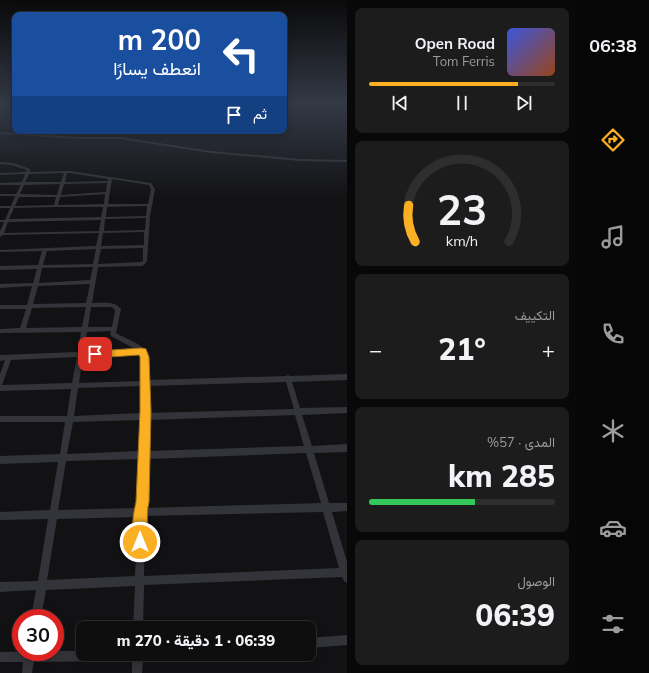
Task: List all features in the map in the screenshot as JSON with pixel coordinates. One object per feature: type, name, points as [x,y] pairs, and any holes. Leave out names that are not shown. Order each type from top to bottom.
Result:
[{"type":"street","points":[[44,135],[77,138],[120,138],[211,152],[300,160],[347,161]]},
{"type":"street","points":[[0,163],[28,168],[28,173],[0,235],[147,231]]},
{"type":"street","points":[[55,206],[66,172]]},
{"type":"street","points":[[0,174],[66,172],[109,180],[150,184],[153,189],[148,205],[145,262],[142,264],[0,268]]},
{"type":"street","points":[[0,184],[62,183],[109,180]]},
{"type":"street","points":[[37,609],[109,180]]},
{"type":"street","points":[[0,195],[18,194],[57,196],[107,193]]},
{"type":"street","points":[[0,207],[148,205]]},
{"type":"street","points":[[0,221],[148,217]]},
{"type":"street","points":[[0,251],[146,246]]},
{"type":"street","points":[[22,330],[45,250]]},
{"type":"street","points":[[0,286],[92,282]]},
{"type":"street","points":[[0,307],[88,304],[113,305],[117,307],[117,322],[114,329],[114,335],[137,345],[145,357],[143,502],[140,513],[141,529],[138,621]]},
{"type":"street","points":[[0,331],[114,329]]},
{"type":"street","points":[[0,358],[142,351]]},
{"type":"street","points":[[0,383],[9,358]]},
{"type":"street","points":[[0,388],[347,377]]},
{"type":"street","points":[[0,587],[346,574],[288,378]]},
{"type":"street","points":[[0,419],[69,419],[347,410]]},
{"type":"street","points":[[0,460],[347,448]]},
{"type":"street","points":[[0,516],[347,507]]},
{"type":"street","points":[[316,642],[347,640]]},
{"type":"street","points":[[64,654],[76,654]]},
{"type":"street","points":[[0,657],[12,656]]},
{"type":"street","points":[[27,673],[29,661]]},
{"type":"street","points":[[137,673],[138,661]]},
{"type":"route","points":[[95,354],[142,351],[145,357],[143,502],[140,513],[140,542]]}]
